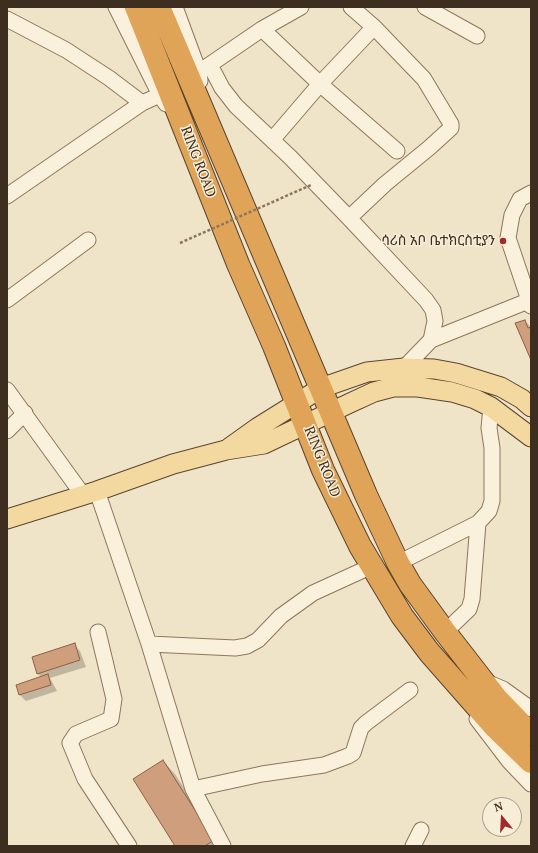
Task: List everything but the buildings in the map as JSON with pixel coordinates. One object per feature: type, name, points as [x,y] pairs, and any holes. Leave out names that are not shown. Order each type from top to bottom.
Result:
[{"type":"highway","name":"RING ROAD","points":[[136,7],[238,264],[274,346],[296,403],[307,425],[323,470],[360,546],[402,616],[466,696],[531,762]]},
{"type":"highway","name":"RING ROAD","points":[[159,7],[366,495],[398,563],[410,584],[497,699],[531,734]]},
{"type":"main road","points":[[226,450],[321,388],[367,372],[404,368],[434,369],[476,378],[512,393],[531,407]]},
{"type":"main road","points":[[7,519],[90,493],[173,464],[226,450],[264,444],[374,392],[393,387],[418,387],[452,392],[491,407],[531,437]]},
{"type":"street","name":"RING ROAD","points":[[116,7],[160,95],[168,107],[182,120]]},
{"type":"street","name":"RING ROAD","points":[[175,7],[204,68],[202,111]]},
{"type":"street","points":[[302,7],[262,29],[204,68],[236,106],[349,218],[426,300],[432,310],[435,322],[431,340]]},
{"type":"street","points":[[349,218],[370,197],[451,128],[450,122],[424,79],[374,27],[351,7]]},
{"type":"street","points":[[425,7],[477,36]]},
{"type":"street","points":[[7,19],[66,50],[109,78],[142,103]]},
{"type":"street","points":[[272,140],[320,84],[374,27]]},
{"type":"street","points":[[262,29],[320,84],[397,151]]},
{"type":"street","points":[[7,196],[142,103],[160,95]]},
{"type":"street","points":[[404,368],[431,340],[530,303],[508,238],[512,215],[520,199],[531,193]]},
{"type":"street","points":[[7,300],[88,240]]},
{"type":"street","points":[[7,390],[90,493],[149,644],[193,789],[223,846]]},
{"type":"street","points":[[398,563],[478,523],[489,511],[492,502],[492,448],[489,428],[491,407]]},
{"type":"street","points":[[7,431],[25,413]]},
{"type":"street","points":[[445,632],[469,609],[472,599],[478,523]]},
{"type":"street","points":[[149,644],[235,648],[247,646],[258,640],[281,616],[313,593],[372,566]]},
{"type":"street","points":[[98,632],[114,699],[112,720],[76,734],[70,743],[85,779],[129,846]]},
{"type":"street","points":[[483,680],[503,689],[531,710]]},
{"type":"street","points":[[193,789],[262,774],[324,765],[348,756],[353,753],[361,728],[410,690]]},
{"type":"street","points":[[466,696],[485,732],[509,761],[531,784]]},
{"type":"street","points":[[413,846],[421,830]]},
{"type":"path","points":[[180,243],[311,185]]},
{"type":"place","name":"ሳሪስ አቦ ቤተክርስቲያን","points":[[503,241]]}]
